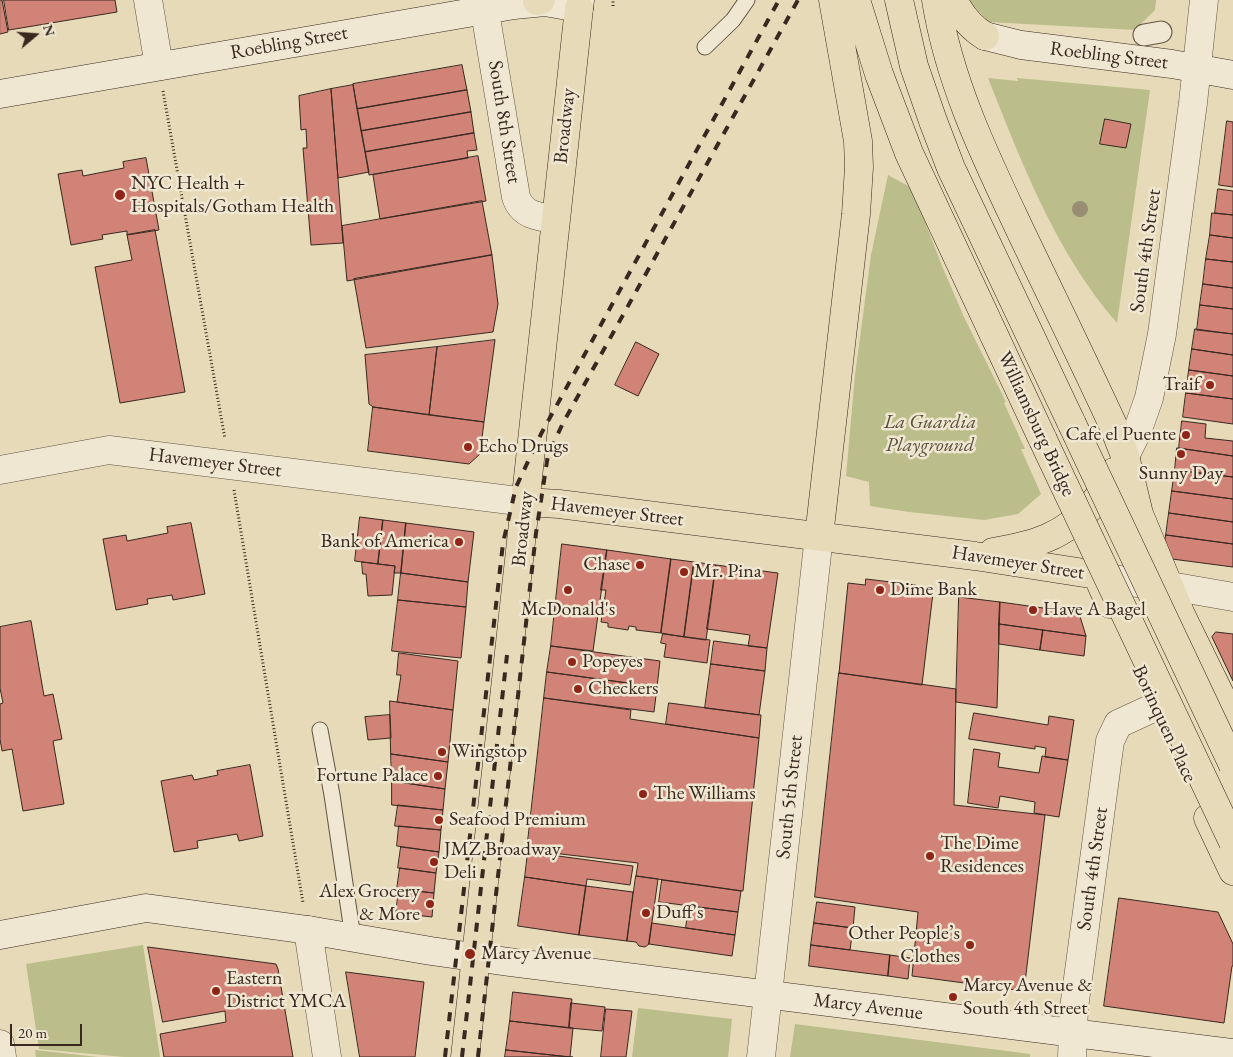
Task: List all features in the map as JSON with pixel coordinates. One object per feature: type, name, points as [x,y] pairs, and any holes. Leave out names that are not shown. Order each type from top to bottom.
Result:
[{"type":"main road","points":[[819,536],[856,214],[859,167],[855,119],[834,0]]},
{"type":"main road","name":"Williamsburg Bridge","points":[[856,0],[879,74],[909,152],[1233,842]]},
{"type":"main road","name":"Williamsburg Bridge","points":[[899,0],[914,66],[932,121],[951,168],[1233,765]]},
{"type":"main road","points":[[936,0],[950,65],[964,106],[1001,190],[1113,425],[1125,456],[1139,514],[1181,614],[1233,721]]},
{"type":"main road","points":[[953,0],[969,24],[985,36]]},
{"type":"main road","name":"Broadway","points":[[465,1057],[579,4]]},
{"type":"main road","points":[[975,556],[1029,545],[1051,538],[1066,528],[1093,504],[1125,456]]},
{"type":"main road","name":"Havemeyer Street","points":[[526,502],[559,504],[819,536],[975,556],[1098,575]]},
{"type":"main road","name":"Borinquen Place","points":[[1098,575],[1155,707],[1233,871]]},
{"type":"street","points":[[148,0],[159,66]]},
{"type":"street","name":"South 4th Street","points":[[1125,456],[1143,417],[1159,355],[1193,103],[1204,0]]},
{"type":"street","name":"Roebling Street","points":[[0,94],[159,66],[484,4],[539,1],[579,4]]},
{"type":"street","name":"South 8th Street","points":[[484,4],[518,203],[530,214],[555,220]]},
{"type":"street","name":"Roebling Street","points":[[985,36],[1021,45],[1196,67],[1233,74]]},
{"type":"street","name":"Havemeyer Street","points":[[0,470],[109,450],[526,502]]},
{"type":"street","name":"South 5th Street","points":[[760,1057],[819,536]]},
{"type":"street","name":"Havemeyer Street","points":[[1098,575],[1128,582],[1170,586],[1233,597]]},
{"type":"street","name":"South 4th Street","points":[[1073,1045],[1074,1008],[1110,741],[1118,724],[1155,707]]},
{"type":"street","name":"Marcy Avenue","points":[[0,935],[146,908],[308,930],[476,958],[768,994],[1073,1045],[1233,1053]]},
{"type":"street","points":[[308,930],[327,1057]]},
{"type":"street","points":[[0,1044],[2,1057]]},
{"type":"lane","points":[[705,48],[733,20],[747,0]]},
{"type":"lane","points":[[320,730],[332,795],[353,938]]},
{"type":"path","points":[[613,0],[613,6]]},
{"type":"path","points":[[159,66],[226,441]]},
{"type":"path","points":[[233,484],[308,930]]},
{"type":"green space","points":[[968,0],[1156,0],[1155,10],[1135,30],[989,22]]},
{"type":"green space","points":[[988,78],[1018,81],[1017,78],[1150,90],[1117,323],[1095,296],[1076,267],[1042,207]]},
{"type":"green space","name":"La Guardia Playground","points":[[888,175],[912,188],[964,317],[1006,402],[1004,403],[1025,449],[1021,449],[1041,494],[1018,514],[984,520],[870,506],[869,482],[846,476],[855,375],[871,255]]},
{"type":"green space","points":[[143,945],[160,1057],[124,1057],[39,1049],[26,964]]},
{"type":"green space","points":[[638,1008],[732,1019],[728,1057],[632,1057]]},
{"type":"green space","points":[[795,1024],[1030,1054],[1030,1057],[790,1057]]},
{"type":"green space","points":[[35,1050],[98,1057],[36,1057]]},
{"type":"building","points":[[0,0],[2,0],[8,32],[0,34]]},
{"type":"building","points":[[4,0],[115,0],[117,12],[9,30]]},
{"type":"building","points":[[462,65],[467,90],[357,109],[353,84]]},
{"type":"building","points":[[353,85],[369,172],[338,178],[331,89]]},
{"type":"building","points":[[331,89],[343,243],[311,245],[303,148],[307,148],[306,129],[301,130],[299,96]]},
{"type":"building","points":[[467,90],[471,112],[361,131],[357,109]]},
{"type":"building","points":[[471,112],[474,133],[365,152],[361,131]]},
{"type":"building","points":[[1105,119],[1131,124],[1126,148],[1100,144]]},
{"type":"building","points":[[1227,121],[1233,122],[1233,187],[1219,185]]},
{"type":"building","points":[[474,133],[477,150],[467,151],[468,158],[369,175],[365,152]]},
{"type":"building","points":[[478,156],[486,201],[380,219],[373,175]]},
{"type":"building","points":[[146,158],[159,230],[127,235],[127,231],[102,235],[103,239],[71,245],[58,174],[82,170],[83,176],[124,168],[123,162]]},
{"type":"building","points":[[1218,189],[1233,191],[1233,215],[1215,213]]},
{"type":"building","points":[[482,201],[492,255],[347,281],[342,226]]},
{"type":"building","points":[[1212,213],[1233,215],[1233,238],[1210,235]]},
{"type":"building","points":[[155,230],[185,392],[120,403],[95,267],[132,260],[127,235]]},
{"type":"building","points":[[1210,235],[1233,238],[1233,262],[1206,259]]},
{"type":"building","points":[[492,255],[498,304],[493,332],[366,348],[354,279]]},
{"type":"building","points":[[1206,259],[1233,262],[1233,288],[1203,284]]},
{"type":"building","points":[[1203,284],[1233,288],[1233,309],[1200,305]]},
{"type":"building","points":[[1200,305],[1233,309],[1233,334],[1197,330]]},
{"type":"building","points":[[1195,329],[1233,334],[1233,355],[1192,349]]},
{"type":"building","points":[[495,340],[484,422],[429,415],[437,347]]},
{"type":"building","points":[[636,342],[659,354],[638,396],[615,385]]},
{"type":"building","points":[[437,347],[429,415],[373,407],[369,404],[365,355]]},
{"type":"building","points":[[1192,349],[1233,355],[1233,376],[1189,370]]},
{"type":"building","name":"Traif","points":[[1189,370],[1233,376],[1233,399],[1186,393]]},
{"type":"building","points":[[1186,393],[1233,399],[1233,424],[1183,417]]},
{"type":"building","points":[[373,407],[484,422],[480,454],[469,464],[368,451]]},
{"type":"building","points":[[1182,421],[1206,424],[1205,438],[1233,441],[1233,456],[1179,448]]},
{"type":"building","points":[[1177,448],[1233,456],[1233,477],[1175,470]]},
{"type":"building","points":[[1175,470],[1233,477],[1233,499],[1172,491]]},
{"type":"building","points":[[1172,491],[1233,499],[1233,522],[1169,513]]},
{"type":"building","points":[[1169,513],[1233,522],[1233,544],[1166,535]]},
{"type":"building","points":[[360,517],[383,520],[378,564],[355,561]]},
{"type":"building","points":[[383,520],[406,523],[401,573],[394,573],[395,566],[378,564]]},
{"type":"building","points":[[191,523],[205,594],[173,600],[172,595],[147,599],[148,604],[116,610],[103,539],[126,535],[127,541],[168,533],[167,527]]},
{"type":"building","points":[[406,523],[474,532],[468,582],[401,573]]},
{"type":"building","points":[[1166,535],[1233,544],[1233,567],[1172,559],[1165,541]]},
{"type":"building","points":[[562,544],[607,550],[593,651],[551,646]]},
{"type":"building","points":[[607,550],[671,559],[661,633],[636,630],[636,627],[629,626],[628,630],[608,627],[608,623],[601,622],[606,590],[601,590]]},
{"type":"building","points":[[671,559],[694,562],[684,637],[661,633]]},
{"type":"building","points":[[362,562],[395,566],[392,595],[368,596],[366,574],[363,574]]},
{"type":"building","points":[[694,562],[716,565],[706,640],[684,637]]},
{"type":"building","points":[[716,565],[778,573],[767,648],[748,646],[750,635],[707,629]]},
{"type":"building","points":[[401,573],[468,582],[466,607],[398,600]]},
{"type":"building","points":[[866,579],[916,585],[916,591],[933,593],[922,685],[839,673],[848,583],[865,585]]},
{"type":"building","points":[[959,597],[1000,602],[997,708],[956,702]]},
{"type":"building","points":[[398,600],[466,607],[461,658],[392,651]]},
{"type":"building","points":[[1000,602],[1079,613],[1086,636],[999,624]]},
{"type":"building","points":[[31,621],[44,696],[53,694],[62,739],[53,741],[64,804],[23,811],[12,749],[2,751],[0,739],[0,704],[3,703],[0,688],[0,627]]},
{"type":"building","points":[[999,624],[1043,630],[1040,650],[999,644]]},
{"type":"building","points":[[1043,630],[1086,636],[1084,656],[1040,650]]},
{"type":"building","points":[[1216,632],[1233,634],[1233,681],[1212,637]]},
{"type":"building","points":[[663,634],[710,640],[707,663],[664,657],[666,644],[661,643]]},
{"type":"building","points":[[714,641],[767,648],[765,671],[711,664]]},
{"type":"building","points":[[551,646],[660,661],[657,687],[547,672]]},
{"type":"building","points":[[399,653],[458,661],[453,710],[397,702],[401,675],[397,675]]},
{"type":"building","points":[[711,664],[765,671],[759,715],[705,708]]},
{"type":"building","points":[[547,672],[657,687],[654,712],[544,698]]},
{"type":"building","name":"The Dime Residences","points":[[839,673],[956,689],[954,805],[1045,815],[1024,991],[912,976],[918,912],[815,897]]},
{"type":"building","name":"The Williams","points":[[544,698],[631,710],[630,719],[759,738],[743,891],[636,876],[638,863],[527,850]]},
{"type":"building","points":[[390,701],[453,710],[448,762],[391,754]]},
{"type":"building","points":[[669,703],[761,715],[759,738],[666,724]]},
{"type":"building","points":[[974,713],[1048,725],[1049,716],[1074,720],[1068,760],[1045,757],[1046,748],[1035,746],[1035,749],[969,739]]},
{"type":"building","points":[[390,715],[391,738],[368,740],[365,717]]},
{"type":"building","points":[[974,749],[1000,753],[998,767],[1039,773],[1042,756],[1068,760],[1059,817],[1034,813],[1035,802],[1000,796],[998,808],[968,803]]},
{"type":"building","points":[[391,754],[448,762],[445,789],[392,781]]},
{"type":"building","points":[[250,765],[263,836],[239,841],[237,834],[197,841],[198,848],[174,852],[161,781],[192,775],[194,780],[218,775],[217,771]]},
{"type":"building","points":[[392,781],[445,789],[443,810],[392,805]]},
{"type":"building","points":[[398,805],[443,810],[441,830],[395,826]]},
{"type":"building","points":[[399,826],[441,830],[439,852],[397,846]]},
{"type":"building","points":[[401,847],[439,852],[436,873],[398,868]]},
{"type":"building","points":[[528,852],[633,866],[630,885],[587,879],[586,886],[525,877]]},
{"type":"building","points":[[400,868],[436,873],[434,893],[397,889]]},
{"type":"building","points":[[636,876],[658,879],[649,944],[645,947],[639,946],[636,942],[627,941]]},
{"type":"building","points":[[525,877],[586,886],[579,935],[518,926]]},
{"type":"building","points":[[662,880],[741,891],[738,912],[659,902]]},
{"type":"building","points":[[586,886],[633,892],[627,941],[579,935]]},
{"type":"building","points":[[399,889],[434,893],[432,917],[396,913]]},
{"type":"building","points":[[1119,898],[1218,912],[1233,944],[1233,966],[1224,1023],[1104,1006]]},
{"type":"building","points":[[817,902],[855,907],[853,928],[814,923]]},
{"type":"building","points":[[689,906],[738,912],[735,935],[686,928]]},
{"type":"building","points":[[652,923],[735,935],[732,956],[649,944]]},
{"type":"building","points":[[814,923],[853,928],[850,950],[811,945]]},
{"type":"building","points":[[811,945],[890,955],[888,976],[809,966]]},
{"type":"building","points":[[148,947],[276,964],[293,1057],[164,1057],[160,1034],[226,1022],[225,1011],[163,1022]]},
{"type":"building","points":[[890,955],[910,958],[908,979],[888,976]]},
{"type":"building","points":[[346,972],[424,982],[415,1057],[360,1057]]},
{"type":"building","points":[[513,992],[572,999],[569,1028],[510,1021]]},
{"type":"building","points":[[571,1003],[605,1007],[602,1031],[569,1028]]},
{"type":"building","points":[[606,1009],[632,1011],[626,1057],[601,1057]]},
{"type":"building","points":[[510,1021],[573,1028],[570,1057],[506,1050]]},
{"type":"building","points":[[506,1050],[570,1057],[505,1057]]},
{"type":"railway","points":[[445,1057],[503,543],[516,487],[541,434],[779,0]]},
{"type":"railway","points":[[478,1057],[536,533],[548,455],[563,423],[798,0]]},
{"type":"railway","points":[[462,1057],[507,655]]},
{"type":"place","name":"NYC Health + Hospitals/Gotham Health","points":[[120,195]]},
{"type":"place","name":"Traif","points":[[1210,385]]},
{"type":"place","name":"Cafe el Puente","points":[[1186,435]]},
{"type":"place","name":"Echo Drugs","points":[[468,447]]},
{"type":"place","name":"Sunny Day","points":[[1181,454]]},
{"type":"place","name":"Bank of America","points":[[459,542]]},
{"type":"place","name":"Chase","points":[[640,565]]},
{"type":"place","name":"Mr. Pina","points":[[684,572]]},
{"type":"place","name":"McDonald's","points":[[568,590]]},
{"type":"place","name":"Dime Bank","points":[[880,590]]},
{"type":"place","name":"Have A Bagel","points":[[1033,610]]},
{"type":"place","name":"Popeyes","points":[[572,662]]},
{"type":"place","name":"Checkers","points":[[578,689]]},
{"type":"place","name":"Wingstop","points":[[442,752]]},
{"type":"place","name":"Fortune Palace","points":[[438,776]]},
{"type":"place","name":"The Williams","points":[[643,794]]},
{"type":"place","name":"Seafood Premium","points":[[439,820]]},
{"type":"place","name":"The Dime Residences","points":[[930,856]]},
{"type":"place","name":"JMZ Broadway Deli","points":[[434,862]]},
{"type":"place","name":"Alex Grocery & More","points":[[430,904]]},
{"type":"place","name":"Duff's","points":[[646,913]]},
{"type":"place","name":"Other People’s Clothes","points":[[970,945]]},
{"type":"place","name":"Marcy Avenue","points":[[470,954]]},
{"type":"place","name":"Eastern District YMCA","points":[[216,991]]},
{"type":"place","name":"Marcy Avenue & South 4th Street","points":[[953,997]]}]
